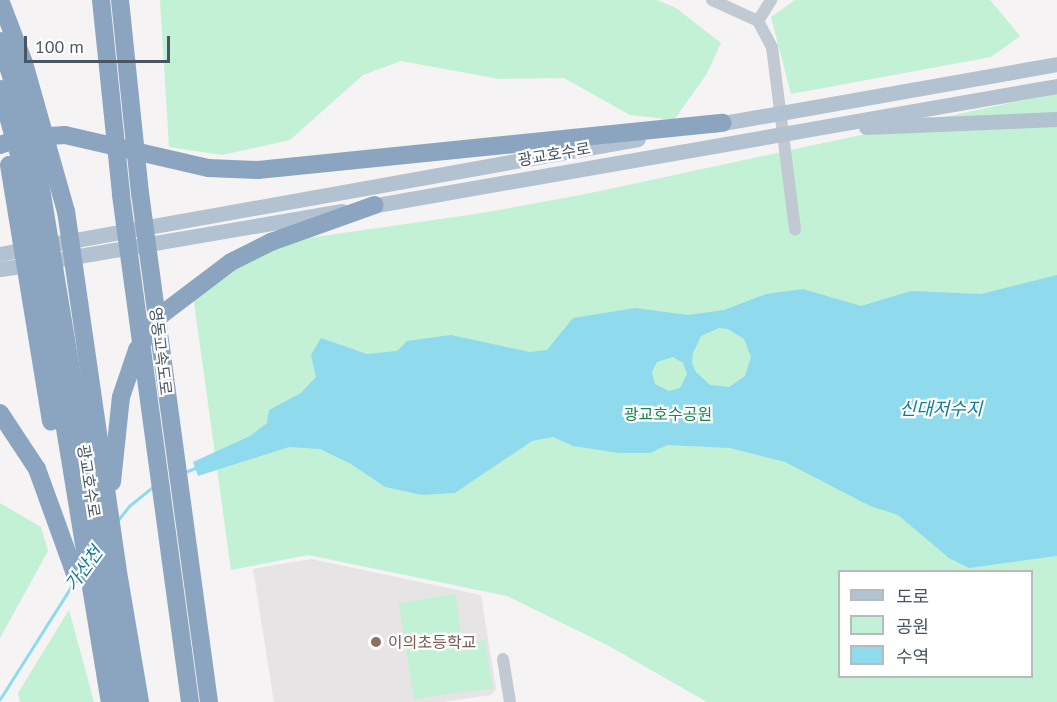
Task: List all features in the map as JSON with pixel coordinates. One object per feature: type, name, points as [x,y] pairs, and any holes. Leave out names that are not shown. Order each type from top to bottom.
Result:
[{"type":"highway","points":[[0,0],[51,150],[73,248],[108,485],[111,573],[141,702]]},
{"type":"highway","name":"영동고속도로","points":[[101,0],[121,195],[190,702]]},
{"type":"highway","name":"영동고속도로","points":[[120,0],[140,194],[209,702]]},
{"type":"highway","name":"광교호수로","points":[[0,41],[35,152],[111,573],[126,702]]},
{"type":"highway","name":"광교호수로","points":[[0,89],[19,154],[110,702]]},
{"type":"highway","points":[[0,145],[19,138],[65,135],[208,168],[312,167],[730,122]]},
{"type":"highway","points":[[0,133],[8,158],[67,535],[98,702]]},
{"type":"highway","points":[[108,485],[121,397],[137,350],[161,315],[209,275],[241,256],[271,242],[375,205]]},
{"type":"highway","points":[[3,418],[37,469],[67,535]]},
{"type":"main road","name":"광교호수로","points":[[0,269],[23,258],[73,248],[730,122],[1057,64]]},
{"type":"main road","name":"광교호수로","points":[[73,248],[375,205],[742,144],[1057,86]]},
{"type":"main road","points":[[842,125],[885,128],[1057,119]]},
{"type":"main road","name":"광교호수로","points":[[0,254],[23,258]]},
{"type":"street","points":[[712,0],[758,21],[772,48],[780,94],[795,230]]},
{"type":"street","points":[[758,21],[771,0]]},
{"type":"street","points":[[503,659],[510,702]]},
{"type":"shaded area","name":"이의초등학교","points":[[311,559],[481,595],[496,689],[491,695],[443,702],[274,702],[253,569]]},
{"type":"green space","points":[[160,0],[657,0],[676,8],[721,43],[706,75],[674,120],[630,115],[564,78],[499,79],[401,61],[363,75],[290,140],[222,155],[169,147]]},
{"type":"green space","points":[[795,0],[990,0],[1020,36],[991,57],[791,94],[771,17]]},
{"type":"green space","name":"광교호수공원","points":[[1057,93],[1057,702],[707,702],[609,646],[507,596],[308,555],[231,570],[193,295],[229,269],[301,239],[482,213],[586,194]]},
{"type":"green space","points":[[0,503],[41,527],[48,551],[0,638]]},
{"type":"green space","points":[[455,594],[470,691],[414,700],[399,603]]},
{"type":"green space","points":[[69,610],[94,702],[20,702],[18,693]]},
{"type":"green space","points":[[485,640],[493,688],[471,692],[463,643]]},
{"type":"water","name":"신대저수지","points":[[1057,275],[1057,556],[969,568],[949,558],[898,515],[870,506],[785,462],[730,448],[667,445],[650,453],[619,453],[573,446],[553,437],[532,441],[455,493],[422,495],[385,487],[351,464],[320,449],[289,447],[198,476],[193,462],[250,436],[267,423],[269,410],[301,393],[316,377],[311,355],[321,338],[367,354],[397,351],[407,341],[451,335],[530,352],[547,350],[573,318],[635,308],[688,315],[724,310],[766,294],[803,289],[861,306],[911,291],[981,294]],"holes":[[[719,328],[728,329],[744,339],[751,357],[745,376],[729,387],[710,385],[696,372],[692,363],[693,353],[701,336]],[[673,357],[683,363],[687,374],[680,388],[669,391],[655,384],[652,372],[657,362]]]},
{"type":"waterway","name":"가산천","points":[[185,472],[195,468]]},
{"type":"waterway","name":"가산천","points":[[118,520],[129,506],[154,486]]},
{"type":"waterway","name":"가산천","points":[[0,699],[74,582]]},
{"type":"place","name":"이의초등학교","points":[[376,642]]}]
